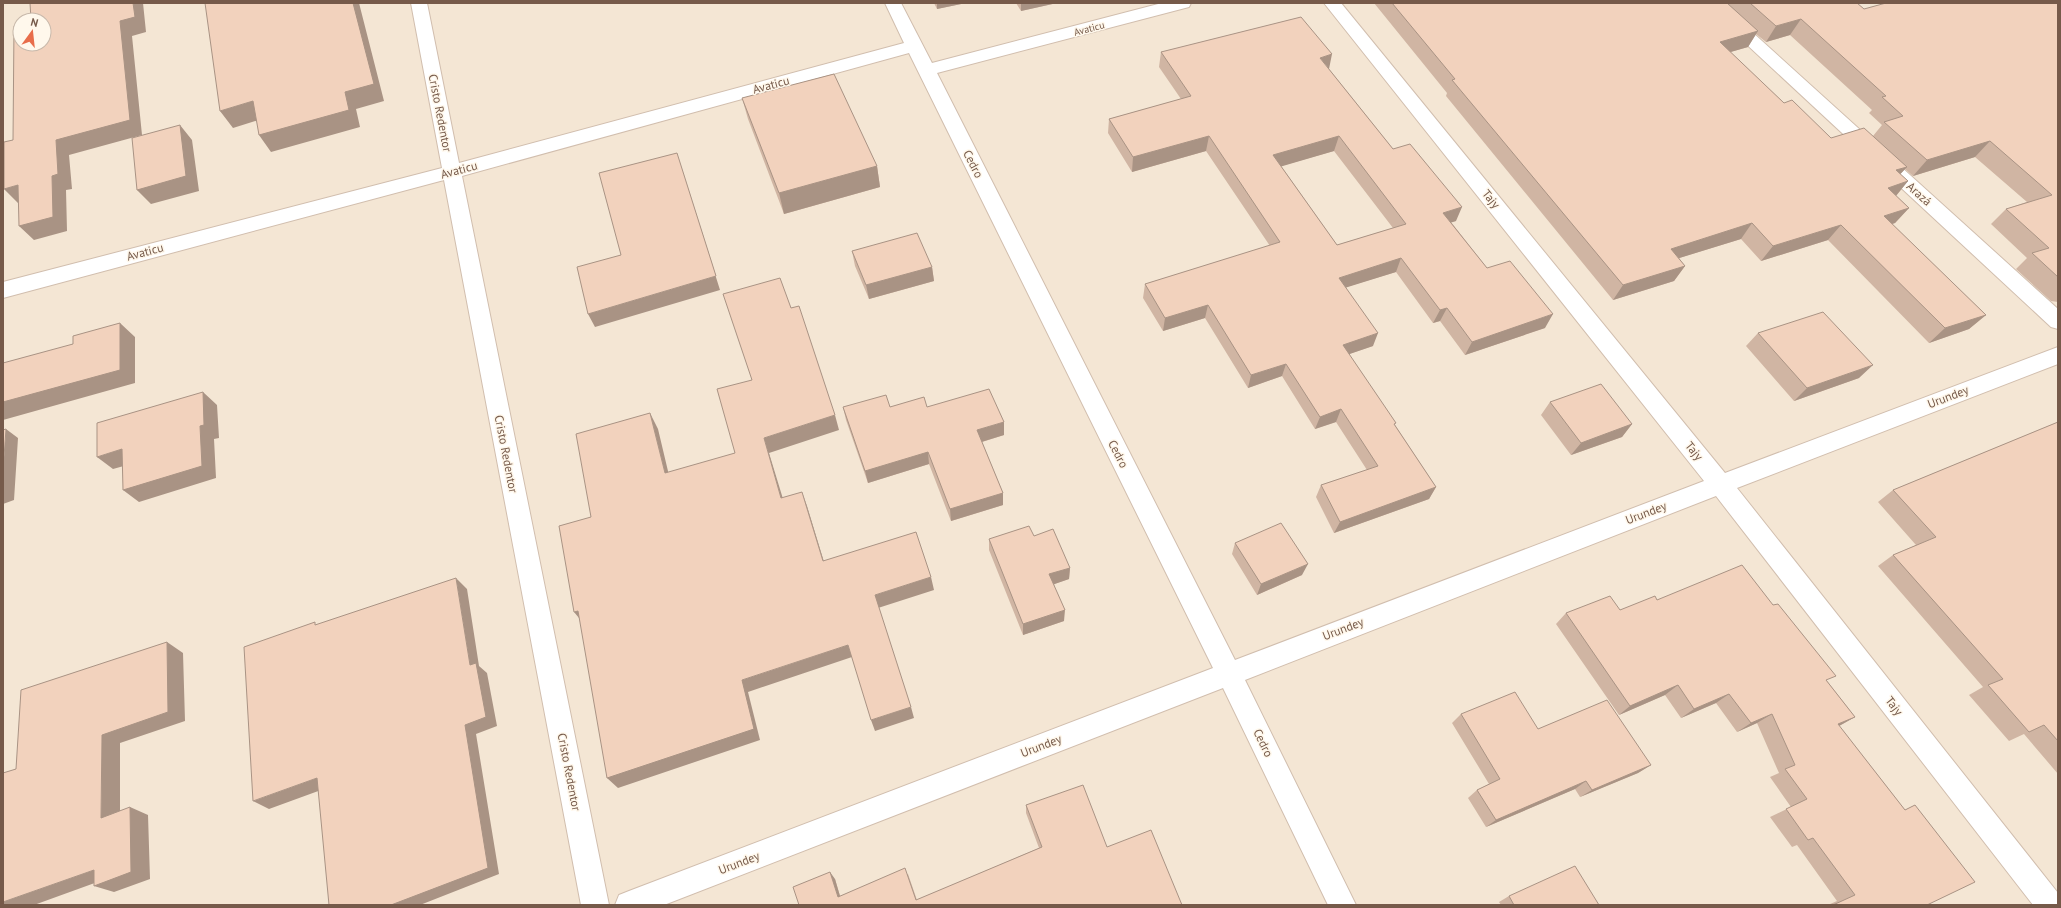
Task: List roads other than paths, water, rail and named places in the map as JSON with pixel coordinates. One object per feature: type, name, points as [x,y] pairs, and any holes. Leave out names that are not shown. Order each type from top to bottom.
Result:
[{"type":"street","name":"Cristo Redentor","points":[[419,3],[595,905]]},
{"type":"street","name":"Cedro","points":[[893,3],[1229,674],[1342,905]]},
{"type":"street","name":"Avaticu","points":[[926,70],[1183,3]]},
{"type":"street","name":"Tajy","points":[[1332,3],[1720,484],[2050,905]]},
{"type":"street","name":"Arazá","points":[[1710,3],[2058,321]]},
{"type":"street","name":"Avaticu","points":[[3,290],[451,172],[914,46]]},
{"type":"street","name":"Urundey","points":[[629,905],[2058,355]]}]
